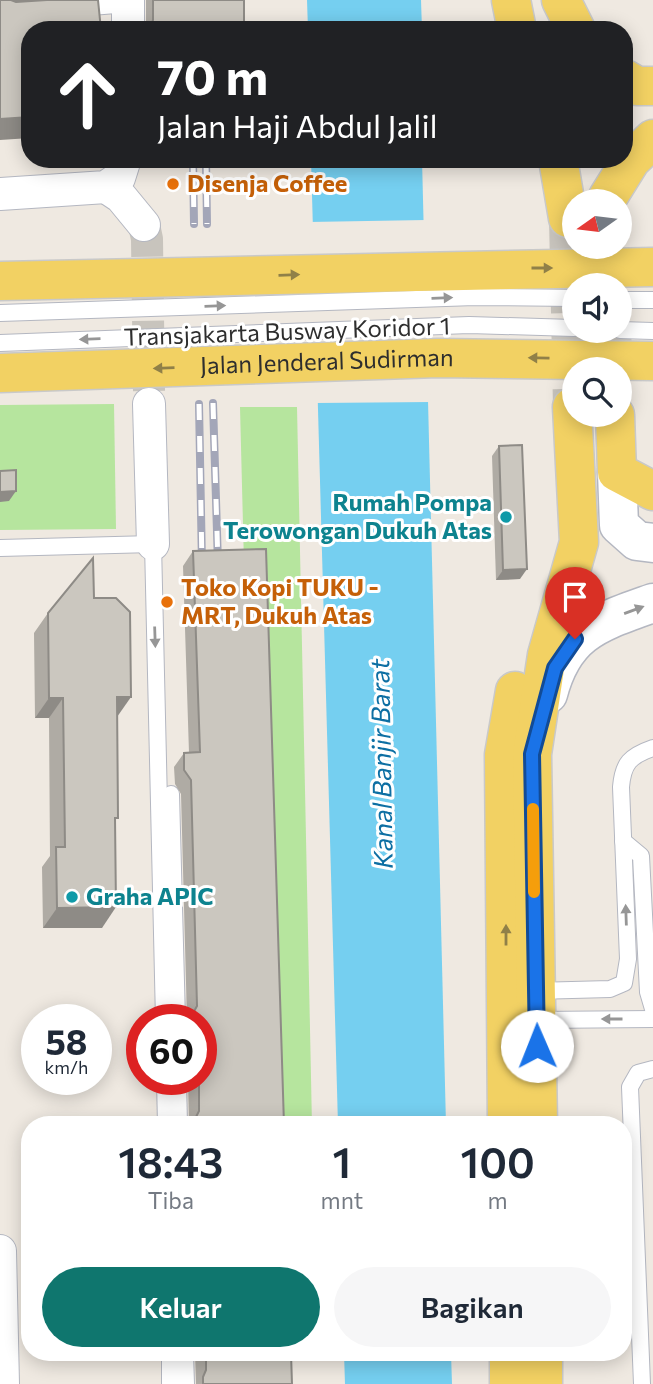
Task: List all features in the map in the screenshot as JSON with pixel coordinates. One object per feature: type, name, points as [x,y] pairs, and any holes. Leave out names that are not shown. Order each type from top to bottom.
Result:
[{"type":"main road","points":[[511,0],[515,21]]},
{"type":"main road","points":[[549,0],[554,21]]},
{"type":"main road","points":[[561,0],[572,21]]},
{"type":"main road","points":[[633,84],[653,86]]},
{"type":"main road","points":[[633,158],[653,139]]},
{"type":"main road","points":[[560,168],[563,189]]},
{"type":"main road","points":[[603,168],[606,189]]},
{"type":"main road","points":[[614,189],[626,168]]},
{"type":"main road","points":[[0,281],[653,267]]},
{"type":"main road","name":"Jalan Jenderal Sudirman","points":[[0,373],[438,358],[653,361]]},
{"type":"main road","points":[[508,1116],[521,1006],[532,754],[547,655],[579,542],[573,427]]},
{"type":"main road","points":[[615,427],[617,472],[653,491]]},
{"type":"main road","points":[[537,1116],[521,1006],[505,805],[504,755],[517,677],[577,497]]},
{"type":"main road","points":[[509,1361],[509,1384]]},
{"type":"main road","points":[[542,1361],[543,1384]]},
{"type":"street","points":[[0,194],[117,173],[121,197],[144,225]]},
{"type":"street","points":[[149,404],[153,544]]},
{"type":"street","points":[[617,472],[620,525],[645,542]]},
{"type":"street","points":[[505,805],[532,754],[555,668],[575,639],[612,617],[653,603]]},
{"type":"street","points":[[0,1251],[3,1384]]},
{"type":"lane","points":[[67,9],[128,11]]},
{"type":"lane","name":"Transjakarta Busway Koridor 1","points":[[0,313],[475,297],[562,298]]},
{"type":"lane","points":[[632,300],[653,300]]},
{"type":"lane","name":"Transjakarta Busway Koridor 1","points":[[0,343],[469,325],[562,328]]},
{"type":"lane","points":[[632,330],[653,331]]},
{"type":"lane","points":[[0,548],[153,544],[160,737],[164,1004]]},
{"type":"lane","points":[[160,737],[171,778],[177,1004]]},
{"type":"lane","points":[[521,1006],[610,989],[624,983],[628,959],[623,767],[635,754],[653,748]]},
{"type":"lane","points":[[623,841],[641,856],[648,992],[653,1009]]},
{"type":"lane","points":[[521,1006],[653,1019]]},
{"type":"lane","points":[[642,1384],[646,1300],[630,1087],[638,1073],[653,1069]]},
{"type":"lane","points":[[165,1095],[166,1116]]},
{"type":"lane","points":[[179,1095],[180,1116]]},
{"type":"lane","points":[[170,1361],[170,1384]]},
{"type":"lane","points":[[185,1361],[186,1384]]},
{"type":"green space","points":[[114,404],[116,529],[0,530],[0,405]]},
{"type":"green space","points":[[240,407],[297,407],[312,1116],[274,1116],[244,564]]},
{"type":"water","points":[[307,0],[421,0],[422,21],[308,21]]},
{"type":"water","name":"Kanal Banjir Barat","points":[[311,168],[422,168],[446,1116],[338,1116]]},
{"type":"water","points":[[344,1361],[451,1361],[452,1384],[345,1384]]},
{"type":"pier","points":[[426,220],[431,402],[316,403],[309,222]]},
{"type":"building","points":[[0,0],[98,0],[100,21],[21,21],[21,118],[0,119]]},
{"type":"building","points":[[153,0],[244,0],[244,21],[153,20]]},
{"type":"building","name":"Rumah Pompa Terowongan Dukuh Atas","points":[[522,445],[527,569],[503,570],[499,446]]},
{"type":"building","points":[[16,470],[16,491],[0,492],[0,471]]},
{"type":"building","points":[[266,549],[284,1116],[196,1116],[199,1095],[217,1095],[217,1004],[197,1004],[191,780],[184,770],[184,753],[200,752],[193,551]]},
{"type":"building","points":[[93,558],[94,598],[116,598],[130,612],[131,697],[117,697],[116,907],[57,908],[56,847],[65,847],[63,698],[49,698],[48,613]]},
{"type":"building","points":[[206,1361],[291,1361],[292,1384],[203,1384]]},
{"type":"tunnel","points":[[144,225],[147,239],[149,391]]},
{"type":"tunnel","points":[[569,259],[571,357]]},
{"type":"tunnel","points":[[613,343],[613,357]]},
{"type":"railway","points":[[193,168],[194,224]]},
{"type":"railway","points":[[206,168],[207,224]]},
{"type":"railway","points":[[213,403],[218,564]]},
{"type":"railway","points":[[199,404],[202,565]]},
{"type":"slow traffic","points":[[533,809],[534,892]]},
{"type":"place","name":"Disenja Coffee","points":[[173,184]]},
{"type":"place","name":"Rumah Pompa Terowongan Dukuh Atas","points":[[506,517]]},
{"type":"place","name":"Toko Kopi TUKU - MRT, Dukuh Atas","points":[[167,602]]},
{"type":"place","name":"Graha APIC","points":[[72,897]]},
{"type":"route","points":[[537,1046],[532,754],[555,668],[575,639]]}]
